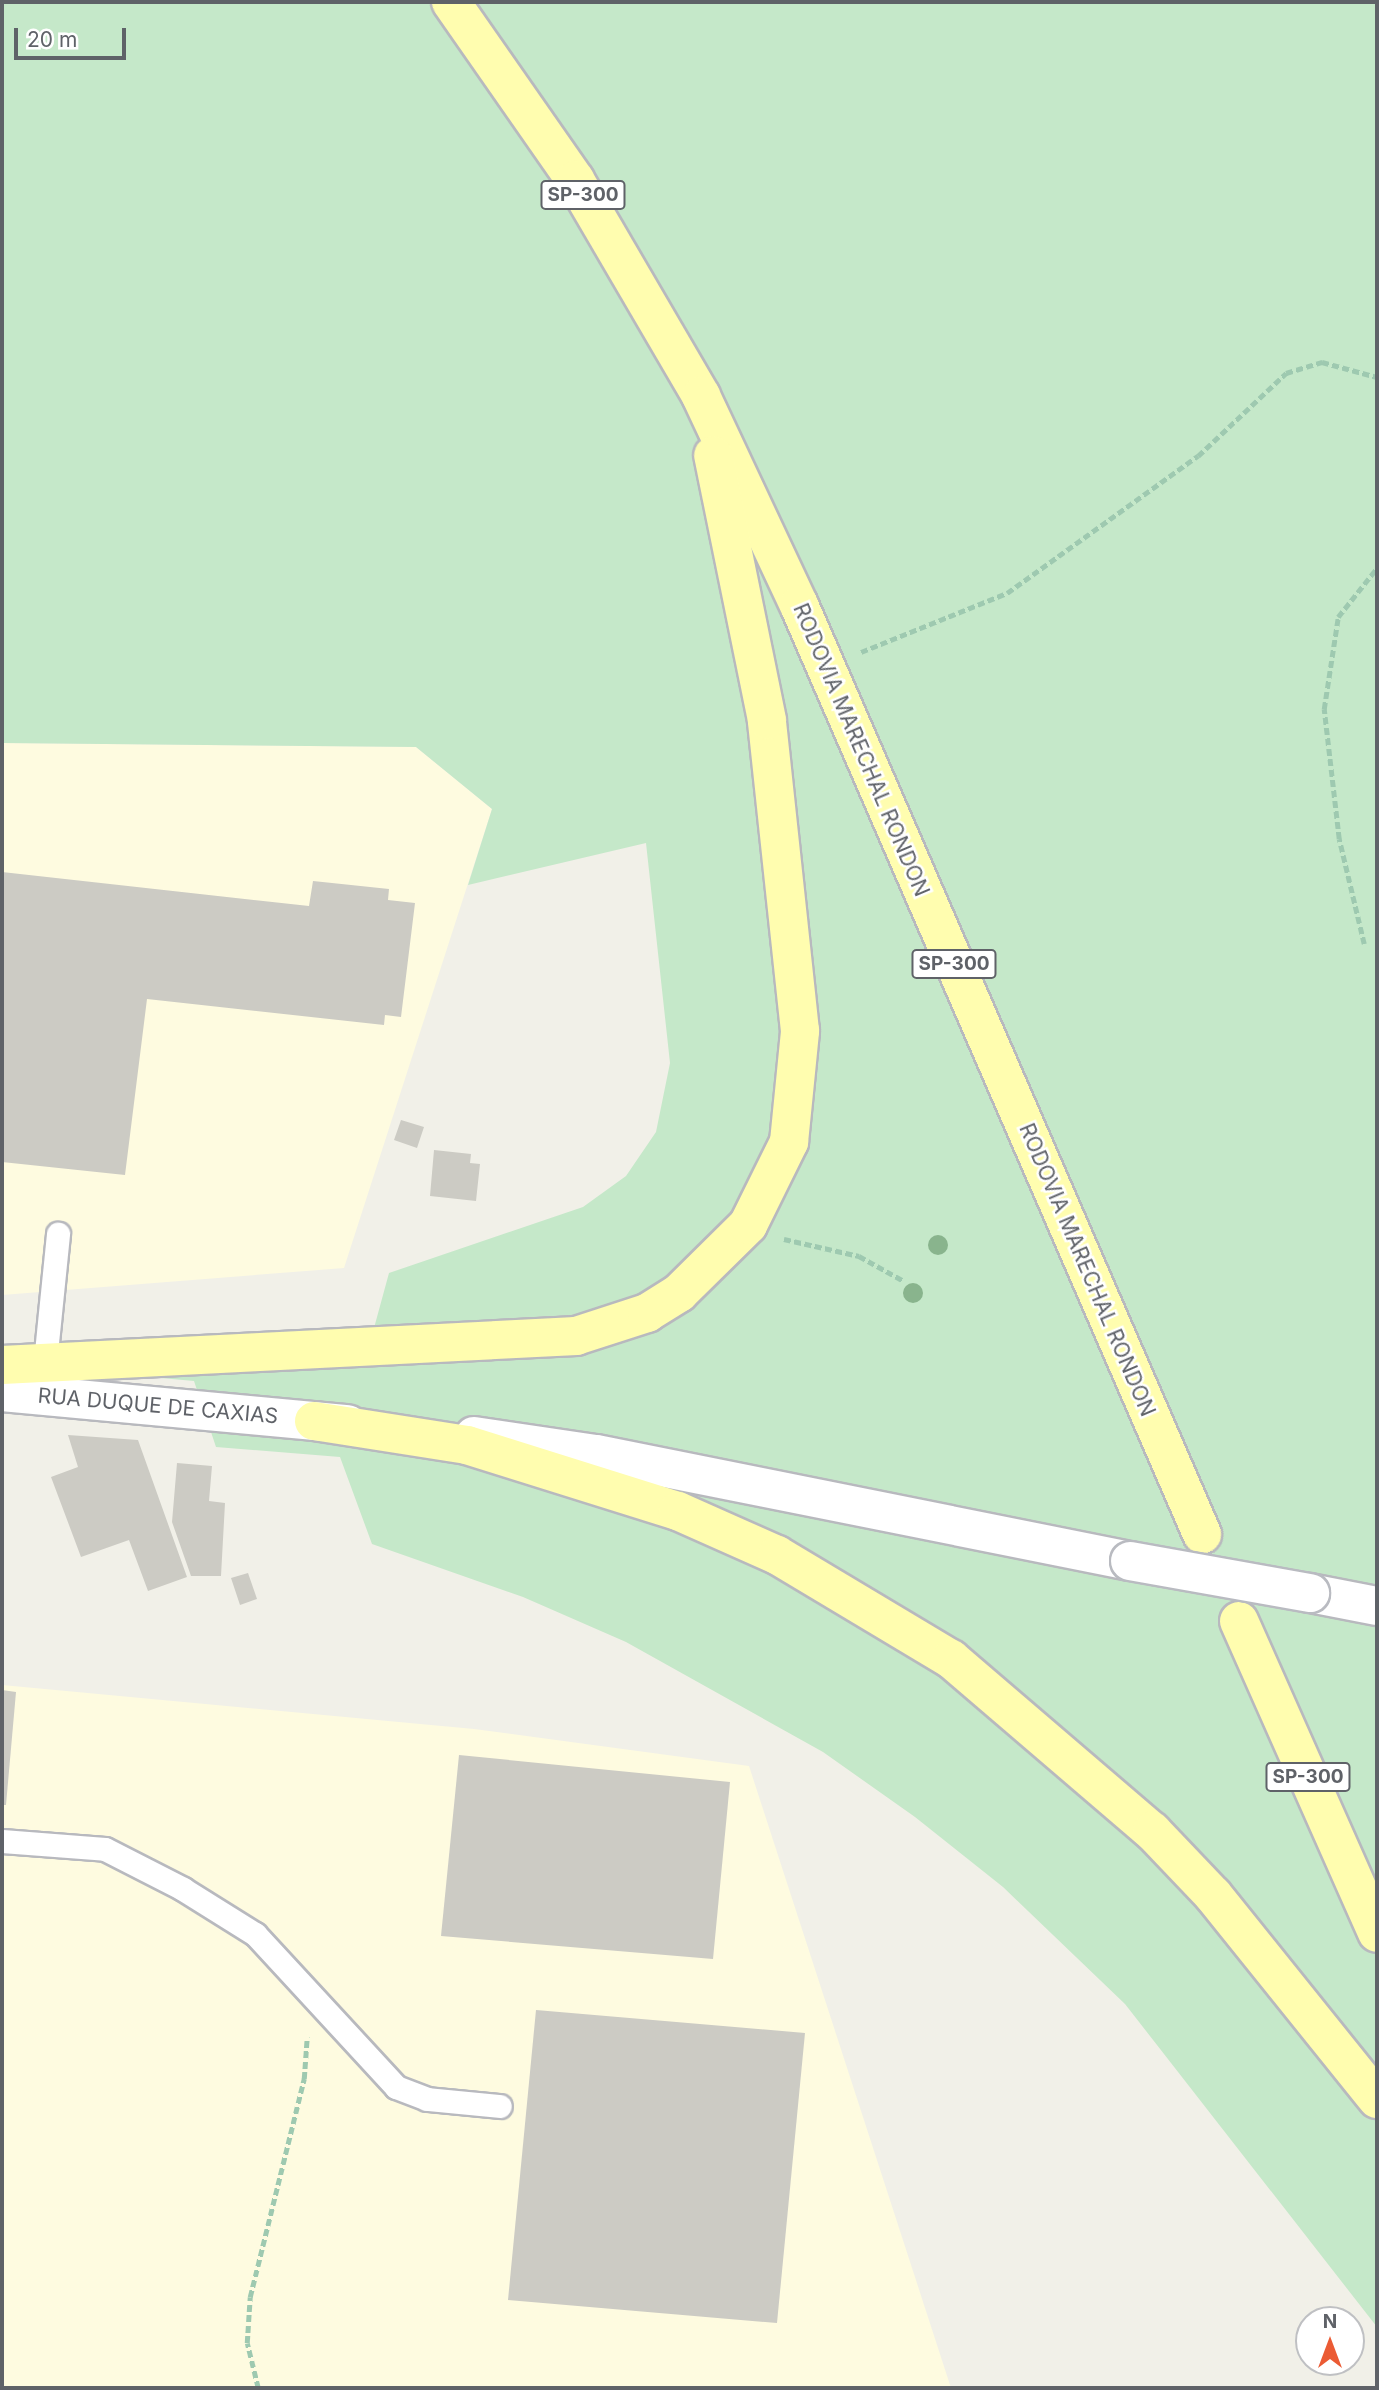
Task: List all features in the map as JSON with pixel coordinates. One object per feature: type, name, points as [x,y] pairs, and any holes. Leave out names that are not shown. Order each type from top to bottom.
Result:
[{"type":"main road","name":"RODOVIA MARECHAL RONDON","points":[[452,2],[575,180],[701,397],[824,665],[1202,1534]]},
{"type":"main road","points":[[2,1365],[576,1336],[647,1313],[679,1293],[748,1225],[789,1142],[800,1074],[798,986],[767,720],[701,397]]},
{"type":"main road","name":"RUA DUQUE DE CAXIAS","points":[[2,1392],[314,1421],[597,1454],[1130,1561],[1377,1606]]},
{"type":"main road","points":[[314,1421],[467,1445],[678,1511],[777,1555],[951,1659],[1152,1831],[1213,1895],[1377,2099]]},
{"type":"main road","name":"SP-300","points":[[1239,1621],[1377,1933]]},
{"type":"lane","points":[[45,1363],[58,1234]]},
{"type":"lane","points":[[2,1841],[105,1849],[255,1934],[297,1974],[396,2087],[427,2099],[499,2106]]},
{"type":"path","points":[[824,665],[1007,593],[1198,456],[1286,373],[1322,362],[1377,377]]},
{"type":"path","points":[[1364,944],[1339,839],[1324,709],[1338,617],[1377,568]]},
{"type":"path","points":[[748,1225],[803,1247],[859,1256],[904,1281]]},
{"type":"path","points":[[258,2388],[247,2343],[250,2297],[304,2079],[305,2008],[297,1974]]},
{"type":"shaded area","points":[[2,743],[416,747],[492,809],[344,1268],[2,1295]]},
{"type":"shaded area","points":[[2,1685],[474,1729],[749,1766],[951,2388],[2,2388]]},
{"type":"green space","points":[[2,2],[1377,2],[1377,2327],[1365,2312],[1365,2306],[1361,2306],[1125,2004],[1003,1887],[915,1817],[823,1752],[626,1642],[523,1597],[372,1544],[340,1457],[216,1447],[194,1381],[161,1378],[365,1361],[389,1273],[583,1207],[626,1176],[656,1132],[670,1063],[646,843],[468,885],[492,809],[416,747],[2,743]]},
{"type":"building","points":[[2,872],[309,906],[313,881],[389,889],[388,900],[415,903],[401,1017],[385,1015],[384,1025],[147,999],[125,1175],[2,1162]]},
{"type":"building","points":[[401,1120],[424,1127],[417,1148],[394,1140]]},
{"type":"building","points":[[434,1150],[471,1154],[470,1163],[480,1164],[476,1201],[430,1196]]},
{"type":"building","points":[[68,1435],[138,1440],[187,1577],[148,1591],[129,1540],[81,1557],[51,1477],[78,1467]]},
{"type":"building","points":[[177,1463],[212,1466],[209,1501],[225,1503],[221,1576],[191,1576],[172,1522]]},
{"type":"building","points":[[248,1573],[257,1599],[240,1605],[231,1578]]},
{"type":"building","points":[[2,1690],[16,1692],[6,1805],[2,1805]]},
{"type":"building","points":[[459,1755],[730,1782],[713,1959],[441,1936]]},
{"type":"building","points":[[536,2010],[805,2033],[777,2323],[508,2300]]}]
